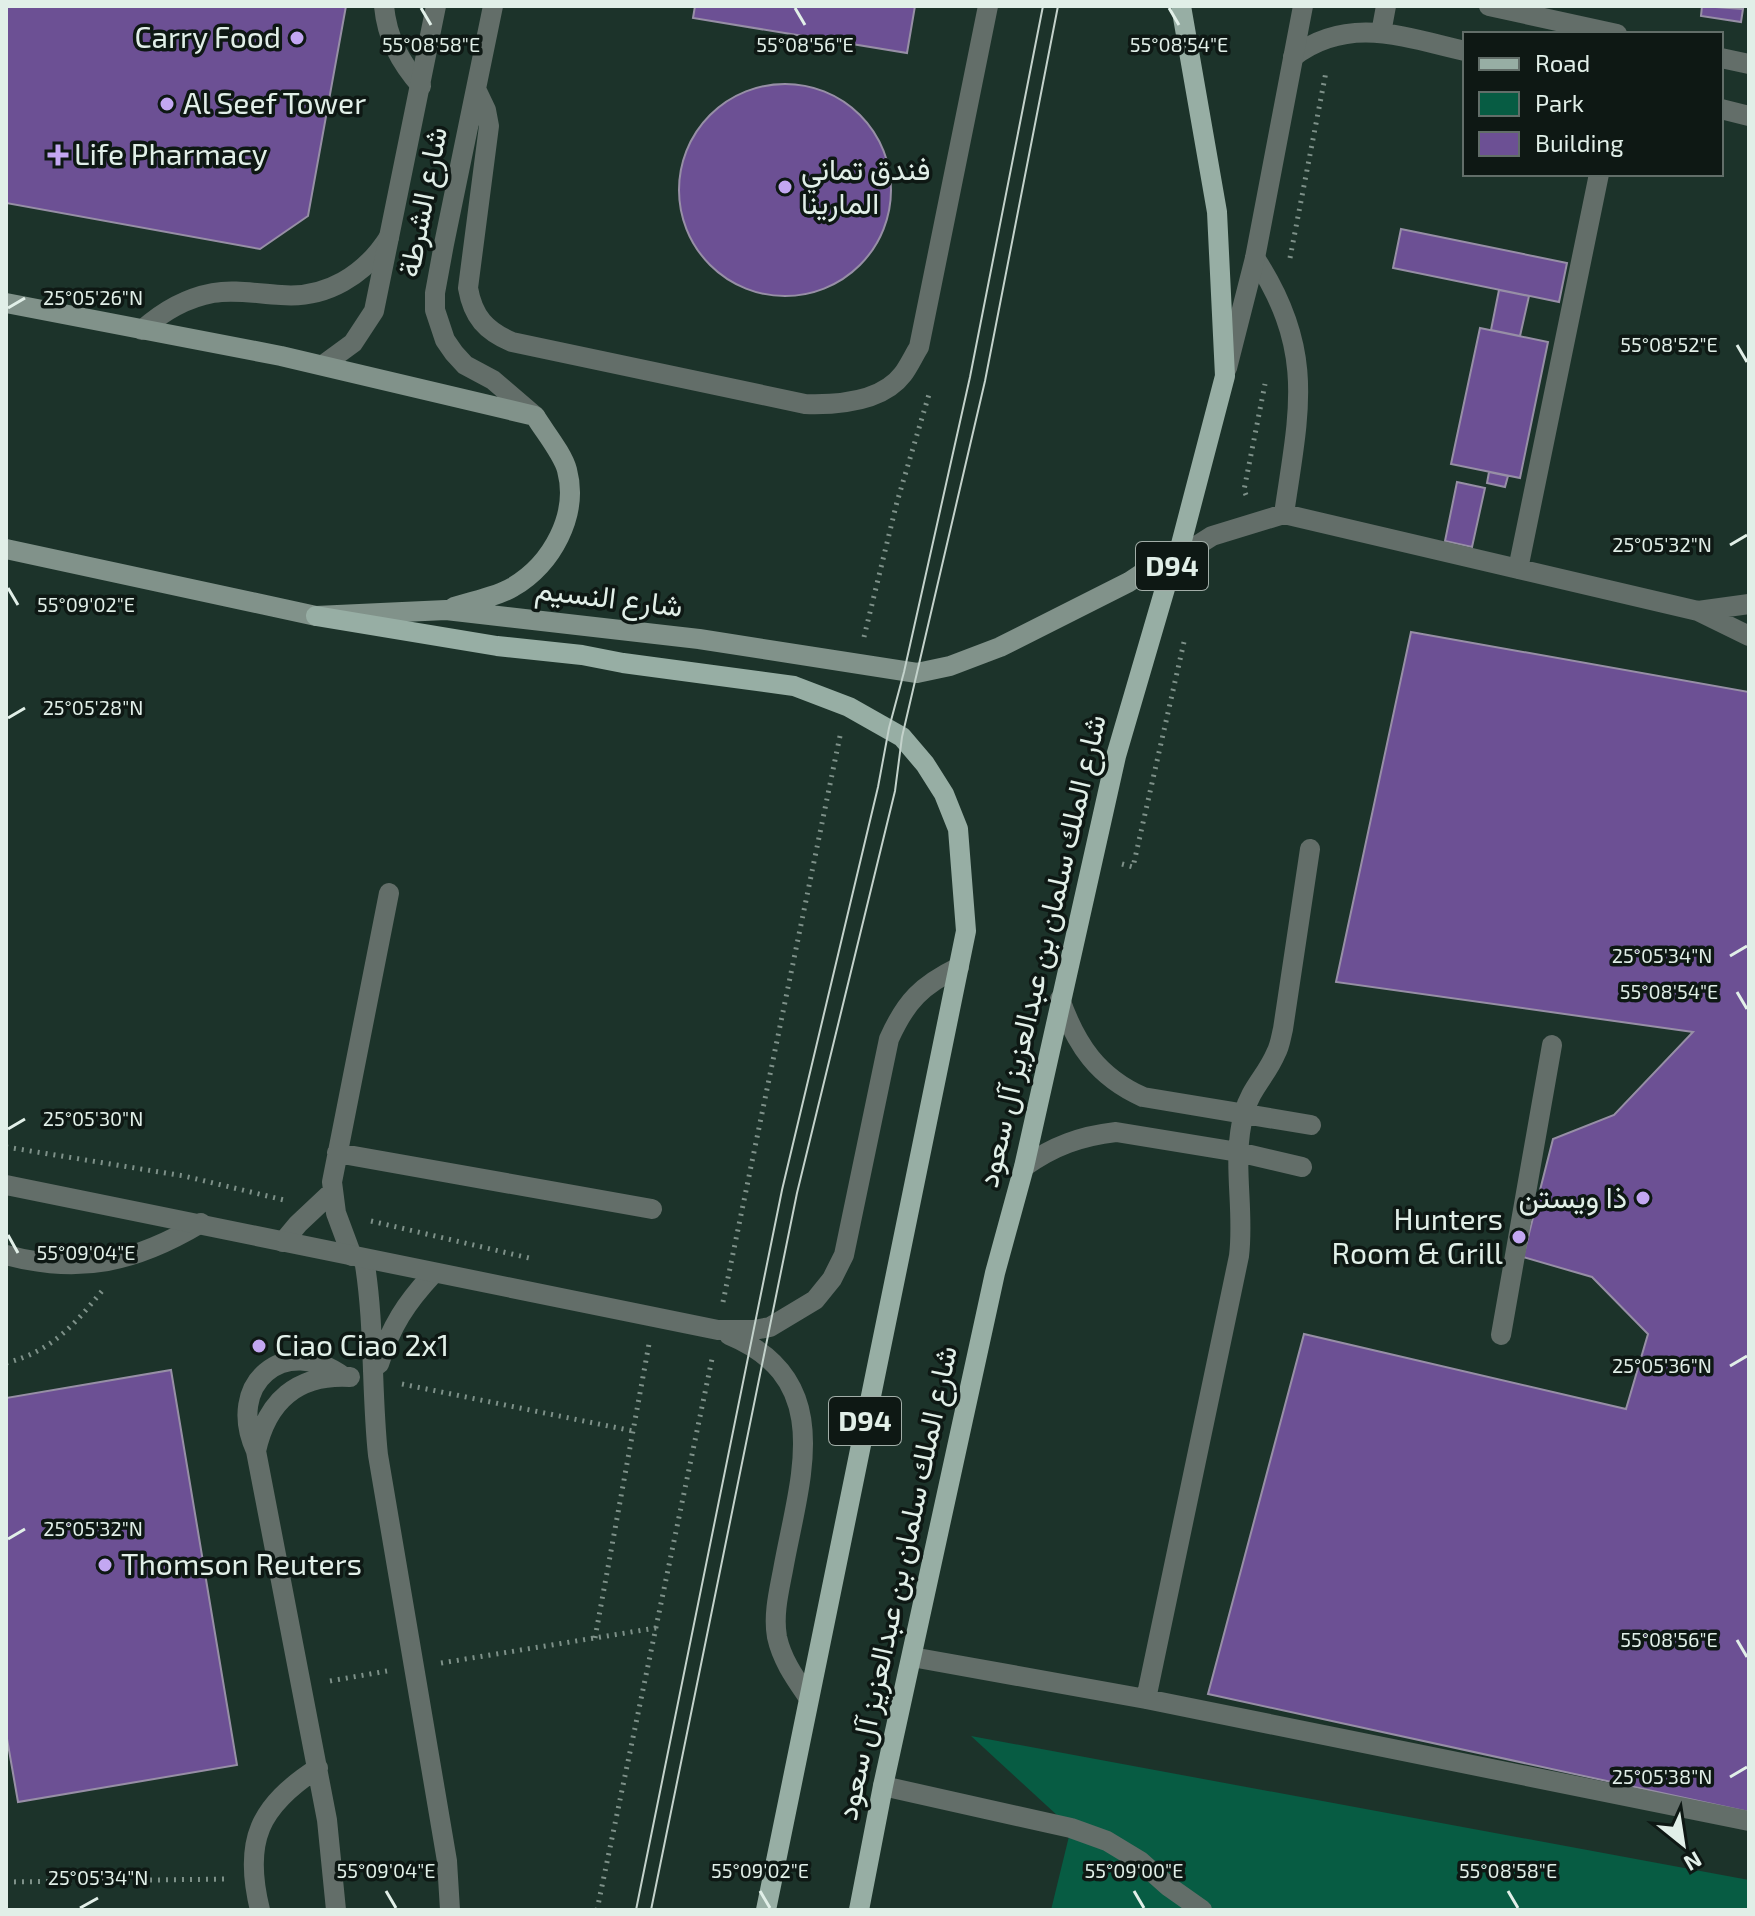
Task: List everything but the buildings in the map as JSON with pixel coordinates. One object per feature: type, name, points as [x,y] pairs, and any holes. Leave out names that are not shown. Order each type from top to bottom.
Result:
[{"type":"main road","name":"شارع الملك سلمان بن عبدالعزيز آل سعود","points":[[859,1910],[883,1786],[995,1273],[1024,1167],[1116,756],[1169,575],[1180,548],[1225,376],[1217,212],[1181,6]]},
{"type":"main road","points":[[6,303],[323,365],[535,416],[567,468],[570,501],[562,535],[540,565],[513,588],[446,610]]},
{"type":"main road","name":"شارع النسيم","points":[[6,549],[316,616],[446,610],[699,639],[917,673],[976,657],[1129,582],[1180,548]]},
{"type":"main road","name":"شارع الملك سلمان بن عبدالعزيز آل سعود","points":[[316,616],[497,646],[582,655],[794,686],[849,707],[902,737],[925,764],[944,794],[958,829],[966,931],[766,1910]]},
{"type":"street","points":[[384,6],[394,46],[405,67],[421,86]]},
{"type":"street","name":"شارع الشرطة","points":[[323,365],[353,343],[369,319],[379,293],[436,6]]},
{"type":"street","name":"شارع الشرطة","points":[[493,6],[444,244],[435,310],[445,340],[465,365],[493,380],[535,416]]},
{"type":"street","points":[[476,89],[486,110],[489,126],[468,288],[471,307],[480,323],[495,335],[512,342],[805,404],[840,405],[873,395],[902,376],[919,347],[988,6]]},
{"type":"street","points":[[1225,376],[1255,258],[1303,6]]},
{"type":"street","points":[[1381,33],[1386,6]]},
{"type":"street","points":[[1489,6],[1608,32]]},
{"type":"street","points":[[1293,57],[1334,35],[1365,31],[1463,51]]},
{"type":"street","points":[[1723,58],[1749,64]]},
{"type":"street","points":[[1723,110],[1749,116]]},
{"type":"street","points":[[1518,569],[1599,176]]},
{"type":"street","points":[[142,330],[175,306],[213,293],[234,291],[285,296],[327,290],[364,268],[391,234]]},
{"type":"street","points":[[1255,258],[1272,284],[1285,313],[1299,373],[1300,406],[1284,514]]},
{"type":"street","points":[[1169,575],[1190,550],[1212,536],[1284,514],[1698,611],[1749,636]]},
{"type":"street","points":[[1698,611],[1749,604]]},
{"type":"street","points":[[1146,1699],[1239,1256],[1242,1228],[1237,1175],[1243,1115],[1256,1083],[1277,1052],[1283,1029],[1310,849]]},
{"type":"street","points":[[389,893],[332,1192],[336,1213],[358,1258],[373,1329],[378,1455],[447,1861],[450,1910]]},
{"type":"street","points":[[6,1185],[718,1330],[770,1327],[815,1300],[832,1279],[844,1255],[889,1039],[899,1016],[915,995],[936,978],[959,967]]},
{"type":"street","points":[[1060,999],[1081,1049],[1094,1065],[1126,1090],[1143,1097],[1311,1125]]},
{"type":"street","points":[[1501,1335],[1552,1045]]},
{"type":"street","points":[[1024,1167],[1056,1146],[1116,1132],[1238,1152],[1302,1167]]},
{"type":"street","points":[[337,1153],[652,1209]]},
{"type":"street","points":[[283,1242],[332,1192]]},
{"type":"street","points":[[6,1255],[35,1263],[82,1266],[129,1258],[166,1244],[201,1223]]},
{"type":"street","points":[[374,1379],[389,1332],[408,1301],[433,1274]]},
{"type":"street","points":[[718,1330],[765,1353],[784,1375],[798,1399],[804,1427],[804,1455],[777,1601],[777,1636],[788,1668],[808,1697]]},
{"type":"street","points":[[336,1910],[318,1768],[256,1451],[247,1431],[246,1410],[252,1389],[266,1373],[285,1362],[306,1359],[327,1364],[344,1377]]},
{"type":"street","points":[[256,1451],[270,1411],[285,1395],[302,1384],[323,1378],[374,1379]]},
{"type":"street","points":[[912,1657],[1146,1699],[1749,1821]]},
{"type":"street","points":[[260,1910],[253,1879],[255,1845],[267,1814],[289,1787],[318,1768]]},
{"type":"street","points":[[883,1786],[1071,1828],[1107,1841],[1140,1861],[1202,1910]]},
{"type":"path","points":[[1292,270],[1290,248],[1334,35]]},
{"type":"path","points":[[1262,520],[1244,490],[1267,375]]},
{"type":"path","points":[[857,664],[897,502]]},
{"type":"path","points":[[1092,858],[1133,867],[1185,635]]},
{"type":"path","points":[[6,1363],[40,1351],[65,1334],[129,1258]]},
{"type":"path","points":[[595,1638],[654,1318]]},
{"type":"path","points":[[374,1379],[633,1431]]},
{"type":"path","points":[[301,1685],[656,1628]]},
{"type":"path","points":[[6,1882],[253,1879]]},
{"type":"green space","points":[[971,1736],[1749,1880],[1749,1910],[1051,1910],[1071,1828]]},
{"type":"tram line","points":[[636,1910],[782,1190],[878,787],[970,377],[1043,6]]},
{"type":"tram line","points":[[651,1910],[797,1193],[895,791],[902,737],[985,381],[1058,6]]},
{"type":"place","name":"Carry Food","points":[[297,38]]},
{"type":"place","name":"Al Seef Tower","points":[[167,104]]},
{"type":"place","name":"Life Pharmacy","points":[[58,155]]},
{"type":"place","name":"فندق تماني المارينا","points":[[785,187]]},
{"type":"place","name":"ذا ويستن","points":[[1643,1198]]},
{"type":"place","name":"Hunters Room & Grill","points":[[1519,1237]]},
{"type":"place","name":"Ciao Ciao 2x1","points":[[259,1346]]},
{"type":"place","name":"Thomson Reuters","points":[[105,1565]]}]
